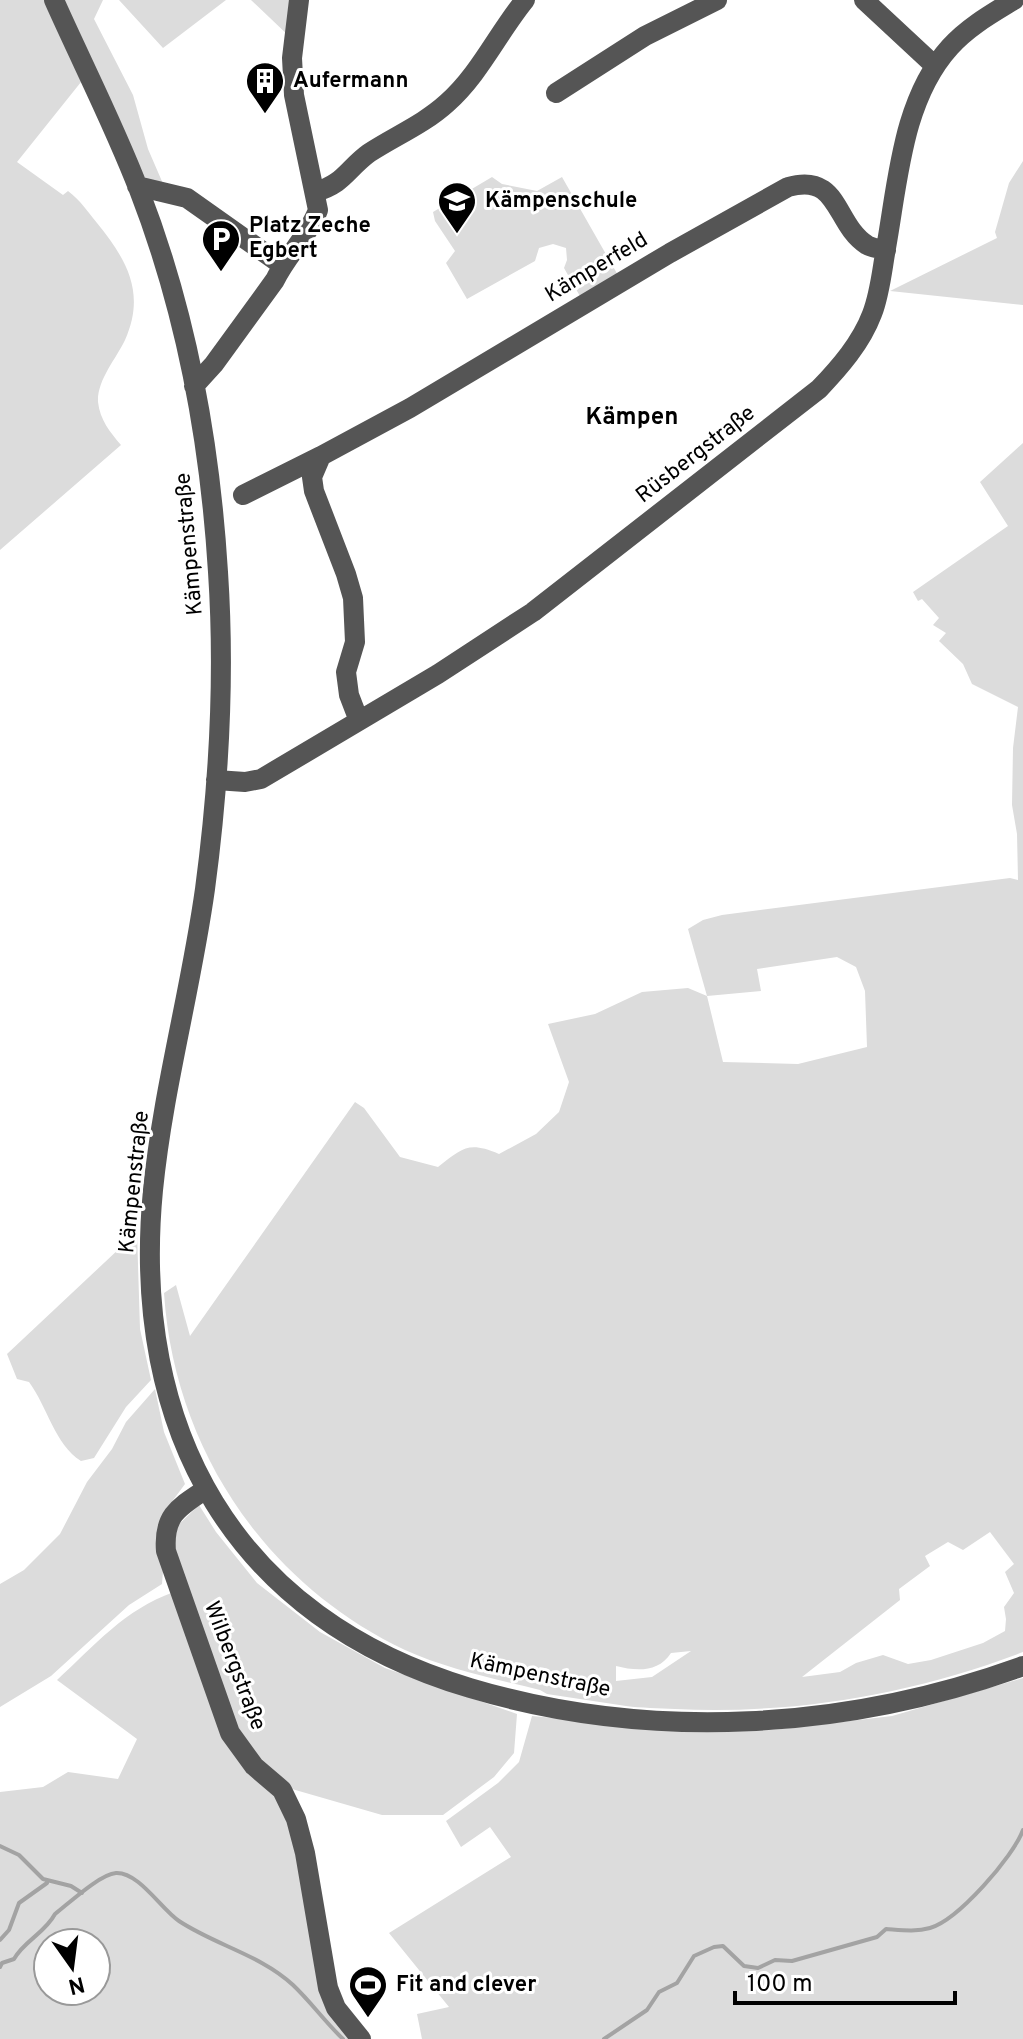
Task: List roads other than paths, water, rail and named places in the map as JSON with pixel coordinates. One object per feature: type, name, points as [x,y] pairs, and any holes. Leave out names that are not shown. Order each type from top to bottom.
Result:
[{"type":"street","name":"Kämpenstraße","points":[[54,0],[137,186],[174,299],[194,386],[213,503],[221,628],[216,780],[204,892],[153,1192],[150,1247],[151,1299],[159,1365],[176,1424],[206,1489],[237,1537],[263,1568],[339,1630],[402,1664],[458,1684],[529,1703],[635,1719],[704,1723],[775,1721],[911,1700],[1023,1666]]},
{"type":"street","points":[[194,386],[240,329],[314,221],[318,210],[294,95],[292,58],[299,0]]},
{"type":"street","points":[[315,192],[332,187],[367,155],[449,102],[525,0]]},
{"type":"street","points":[[556,93],[645,36],[717,0]]},
{"type":"street","points":[[864,0],[935,66]]},
{"type":"street","name":"Rüsbergstraße","points":[[216,780],[245,782],[261,779],[438,674],[533,612],[819,389],[843,363],[872,314],[909,126],[935,66],[959,38],[993,7],[1014,0]]},
{"type":"street","name":"Kämperfeld","points":[[243,495],[410,408],[670,253],[788,187],[805,182],[815,184],[827,192],[848,224],[868,246],[886,250]]},
{"type":"street","points":[[137,186],[187,198],[282,265]]},
{"type":"street","points":[[321,456],[312,477],[314,491],[353,598],[355,642],[346,672],[349,695],[359,721]]},
{"type":"street","name":"Wilbergstraße","points":[[206,1489],[176,1509],[165,1533],[166,1551],[230,1733],[254,1766],[282,1790],[292,1809],[305,1853],[328,1988],[336,2008],[361,2039]]},
{"type":"waterway","points":[[604,2039],[647,2010],[659,1992],[677,1983],[694,1956],[714,1947],[723,1946],[744,1966],[758,1968],[775,1960],[792,1961],[877,1937],[886,1929],[919,1930],[942,1923],[983,1886],[1008,1856],[1023,1830]]},
{"type":"waterway","points":[[0,1846],[19,1855],[43,1879],[71,1886],[82,1893]]},
{"type":"waterway","points":[[0,1967],[2,1963],[14,1959],[55,1914],[84,1890],[109,1875],[125,1874],[179,1921],[280,1975],[343,2039]]},
{"type":"waterway","points":[[0,1940],[9,1930],[19,1903],[47,1883]]},
{"type":"place","name":"Aufermann","points":[[265,115]]},
{"type":"place","name":"Kämpenschule","points":[[457,235]]},
{"type":"place","name":"Platz Zeche Egbert","points":[[221,273]]},
{"type":"place","name":"Fit and clever","points":[[368,2019]]},
{"type":"district","name":"Kämpen","points":[[632,418]]}]
